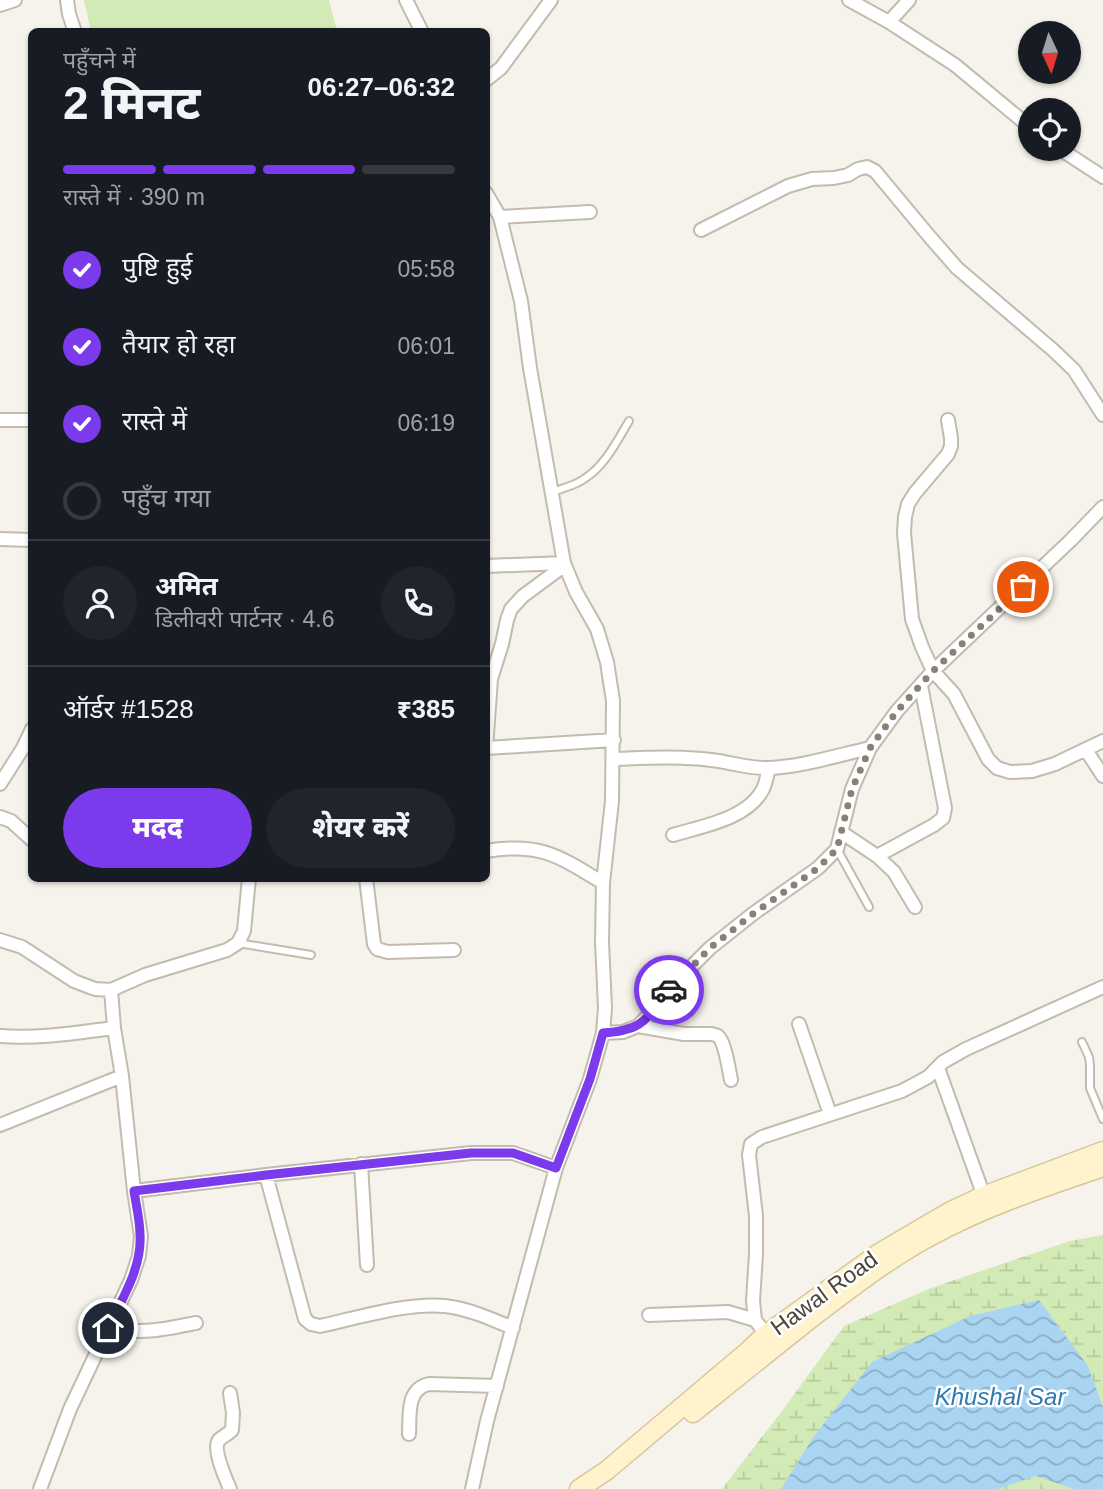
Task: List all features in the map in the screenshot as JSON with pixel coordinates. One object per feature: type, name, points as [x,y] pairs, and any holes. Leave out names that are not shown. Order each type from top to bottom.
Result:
[{"type":"main road","name":"Hawal Road","points":[[986,1202],[1103,1151]]},
{"type":"main road","name":"Hawal Road","points":[[600,1489],[765,1333],[879,1253],[948,1212],[1033,1191],[1103,1167]]},
{"type":"main road","name":"Hawal Road","points":[[579,1489],[606,1471],[747,1352],[765,1333]]},
{"type":"street","points":[[0,5],[15,0]]},
{"type":"street","points":[[66,0],[74,28]]},
{"type":"street","points":[[406,0],[420,28]]},
{"type":"street","points":[[490,77],[501,68],[551,0]]},
{"type":"street","points":[[849,0],[889,22],[955,65],[1018,117]]},
{"type":"street","points":[[889,22],[909,0]]},
{"type":"street","points":[[1078,161],[1103,177]]},
{"type":"street","points":[[701,230],[788,187],[812,179],[848,174],[867,167],[875,172],[957,268],[1074,370],[1103,415]]},
{"type":"street","points":[[472,1489],[487,1422],[556,1168],[590,1079],[603,1033],[603,883],[614,759],[613,701],[607,662],[597,629],[564,564],[521,300],[500,217],[490,200]]},
{"type":"street","points":[[500,217],[590,212]]},
{"type":"street","points":[[0,420],[28,420]]},
{"type":"street","points":[[948,421],[951,438],[948,454],[908,504],[904,533],[912,619],[933,671],[954,694],[989,759],[998,768],[1010,772],[1032,771],[1055,764],[1103,741]]},
{"type":"street","points":[[603,1033],[624,1032],[638,1027],[677,981],[710,948],[818,868],[837,849],[852,789],[870,748],[897,711],[933,671],[1103,507]]},
{"type":"street","points":[[0,539],[28,540]]},
{"type":"street","points":[[490,566],[564,564]]},
{"type":"street","points":[[490,692],[491,678],[511,609],[564,564]]},
{"type":"street","points":[[877,856],[943,818],[945,808],[921,686]]},
{"type":"street","points":[[0,784],[28,737]]},
{"type":"street","points":[[490,748],[614,740]]},
{"type":"street","points":[[614,759],[711,760],[769,768],[870,748]]},
{"type":"street","points":[[1086,750],[1103,776]]},
{"type":"street","points":[[673,835],[745,810],[756,801],[764,788],[769,768]]},
{"type":"street","points":[[0,817],[10,821],[28,837]]},
{"type":"street","points":[[841,832],[877,856],[894,872],[915,907]]},
{"type":"street","points":[[490,851],[524,848],[545,851],[570,862],[603,883]]},
{"type":"street","points":[[0,940],[29,951],[74,981],[95,989],[111,990],[145,975],[227,950],[238,943],[244,931],[249,882]]},
{"type":"street","points":[[366,882],[376,949],[388,952],[454,950]]},
{"type":"street","points":[[765,1333],[752,1301],[756,1216],[749,1155],[751,1144],[762,1137],[902,1091],[928,1077],[943,1062],[966,1049],[1103,987]]},
{"type":"street","points":[[45,1488],[69,1409],[131,1280],[139,1256],[141,1236],[111,990]]},
{"type":"street","points":[[799,1024],[831,1114]]},
{"type":"street","points":[[638,1027],[718,1036],[731,1080]]},
{"type":"street","points":[[0,1036],[25,1038],[114,1028]]},
{"type":"street","points":[[938,1068],[986,1202]]},
{"type":"street","points":[[1,1121],[122,1076]]},
{"type":"street","points":[[134,1191],[471,1153],[513,1153],[556,1168]]},
{"type":"street","points":[[361,1164],[367,1265]]},
{"type":"street","points":[[266,1175],[305,1319],[311,1324],[320,1326],[401,1309],[444,1306],[477,1312],[513,1328]]},
{"type":"street","points":[[649,1315],[720,1312],[739,1315],[765,1333]]},
{"type":"street","points":[[108,1328],[143,1332],[196,1323]]},
{"type":"street","points":[[409,1434],[410,1405],[414,1393],[421,1386],[497,1386]]},
{"type":"street","points":[[230,1393],[232,1430],[219,1439],[216,1451],[230,1489]]},
{"type":"lane","points":[[552,492],[585,479],[597,469],[629,421]]},
{"type":"lane","points":[[837,849],[869,907]]},
{"type":"lane","points":[[238,943],[311,955]]},
{"type":"lane","points":[[1082,1042],[1090,1065],[1090,1088],[1103,1119]]},
{"type":"green space","points":[[84,0],[329,0],[336,28],[90,28]]},
{"type":"green space","name":"Khushal Sar","points":[[1103,1235],[1103,1489],[722,1489],[844,1326],[931,1288],[1070,1241]]},
{"type":"water","name":"Khushal Sar","points":[[1039,1300],[1088,1366],[1103,1407],[1103,1489],[1074,1489],[1036,1476],[998,1489],[781,1489],[814,1436],[872,1362],[970,1316]]},
{"type":"way so far","points":[[669,990],[710,948],[818,868],[837,849],[852,789],[870,748],[897,711],[933,671],[1023,587]]},
{"type":"route","points":[[108,1328],[131,1280],[139,1256],[141,1236],[134,1191],[471,1153],[513,1153],[556,1168],[590,1079],[603,1033],[624,1032],[638,1027],[669,990]]}]
